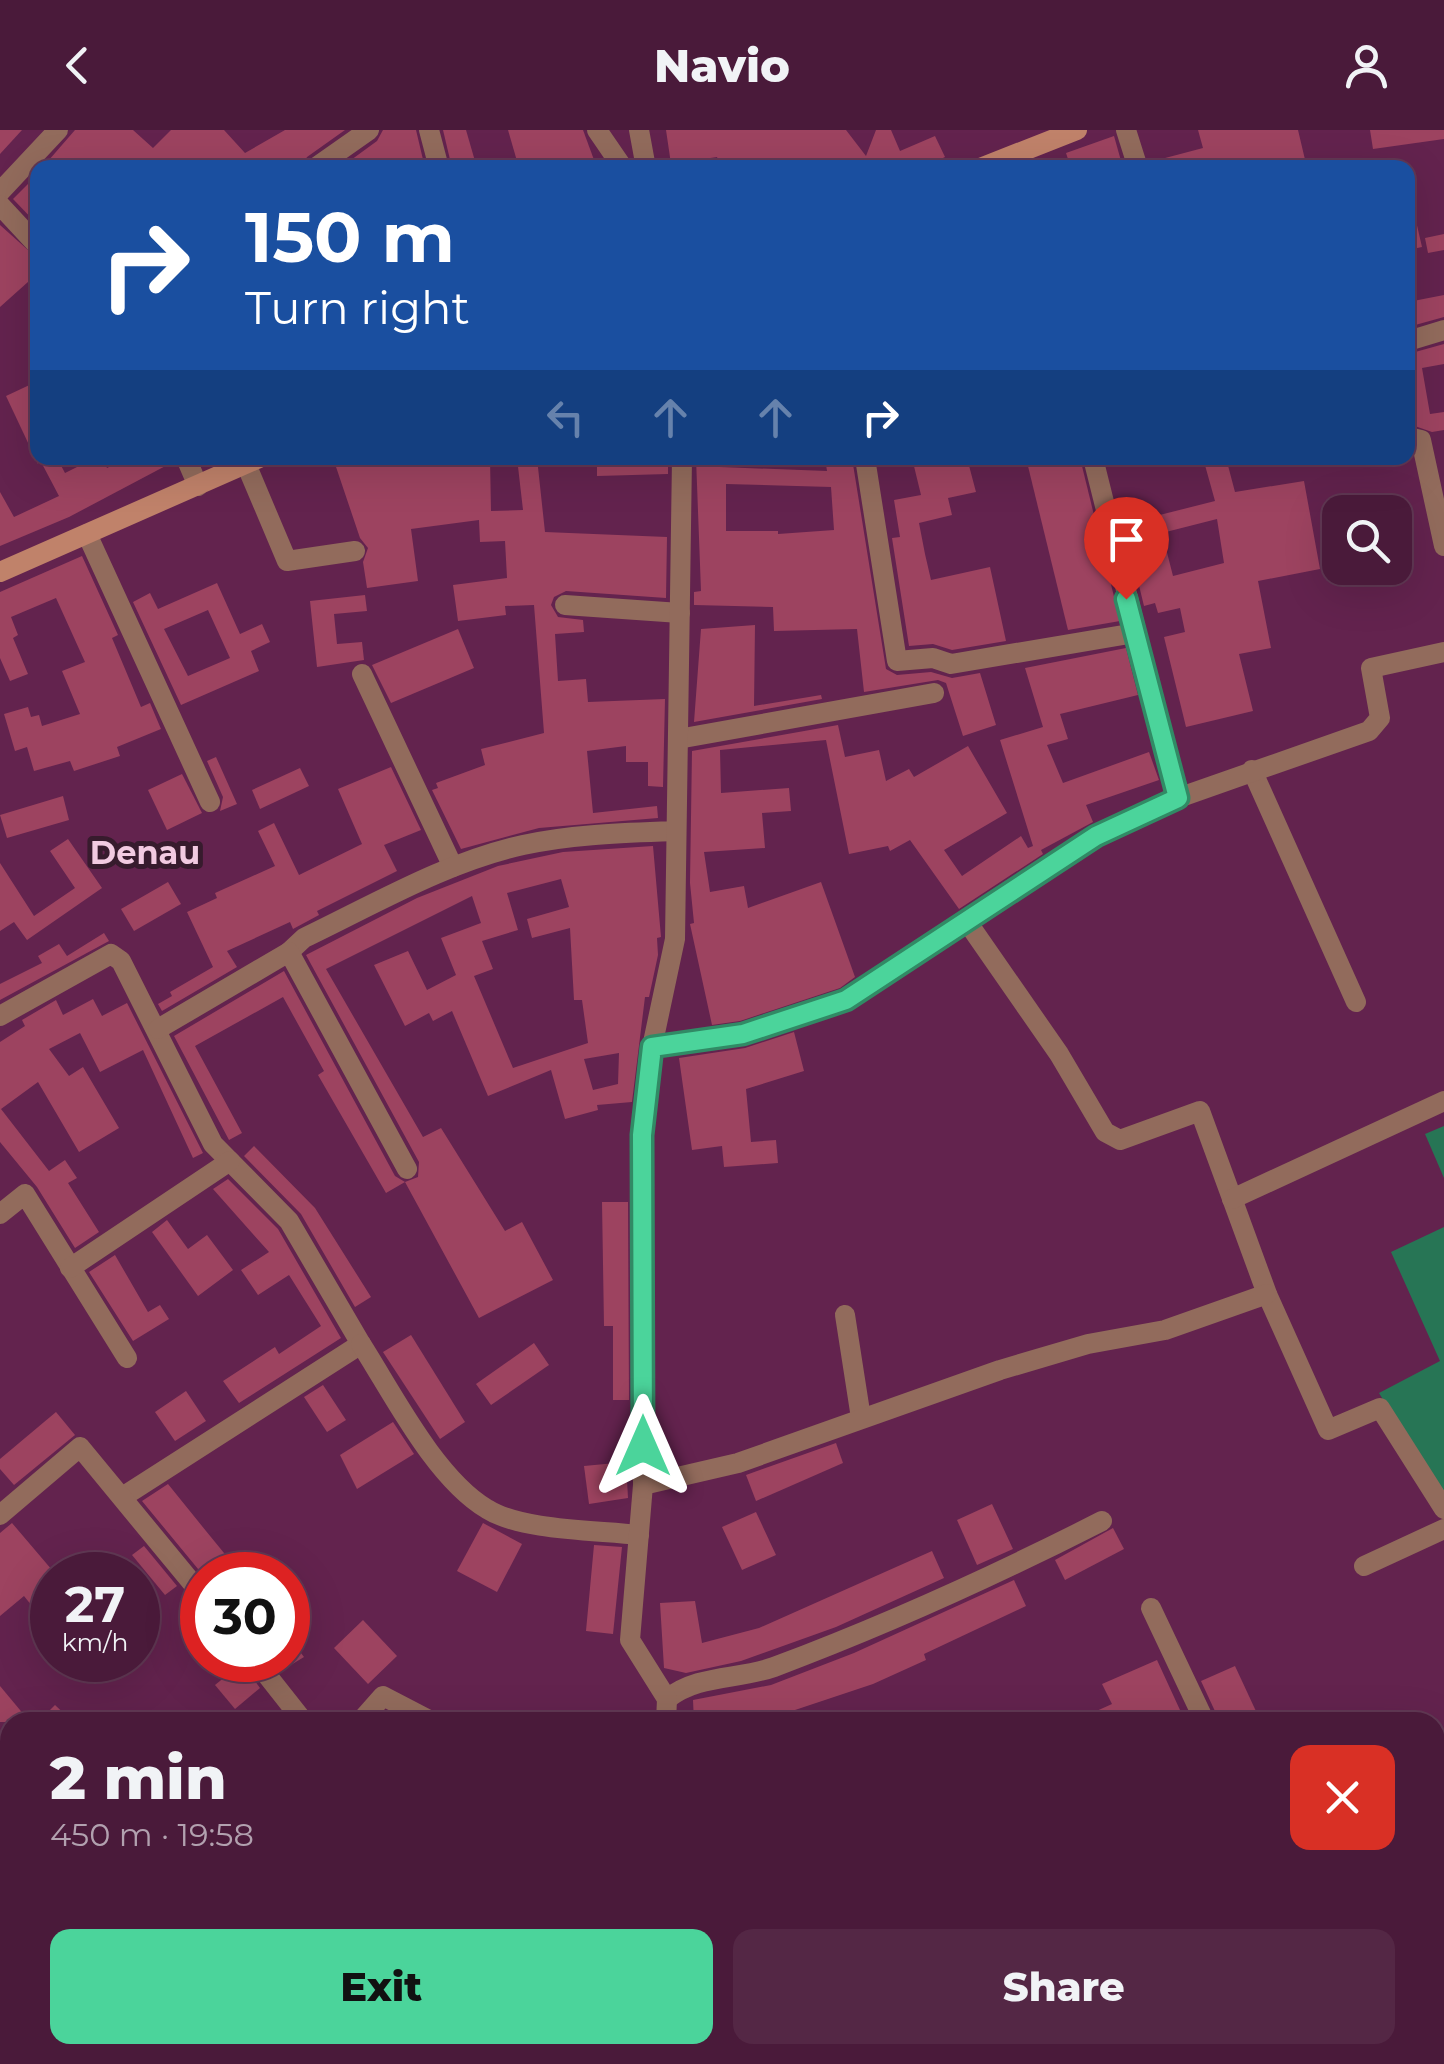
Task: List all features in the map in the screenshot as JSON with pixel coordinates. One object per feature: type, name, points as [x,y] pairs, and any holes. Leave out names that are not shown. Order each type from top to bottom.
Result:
[{"type":"main road","points":[[1012,160],[1078,130]]},
{"type":"main road","points":[[0,572],[242,465]]},
{"type":"street","points":[[0,192],[58,130]]},
{"type":"street","points":[[326,160],[369,130]]},
{"type":"street","points":[[428,130],[437,160]]},
{"type":"street","points":[[598,130],[618,160]]},
{"type":"street","points":[[639,130],[645,160]]},
{"type":"street","points":[[1126,130],[1135,160]]},
{"type":"street","points":[[0,205],[30,237]]},
{"type":"street","points":[[1415,339],[1444,330]]},
{"type":"street","points":[[1415,438],[1422,440],[1444,546]]},
{"type":"street","points":[[189,465],[198,486]]},
{"type":"street","points":[[254,465],[288,561],[355,551]]},
{"type":"street","points":[[666,1712],[667,1700],[630,1640],[643,1486],[642,1135],[652,1047],[675,939],[682,465]]},
{"type":"street","points":[[866,465],[896,660],[933,658],[951,664],[1135,633]]},
{"type":"street","points":[[1095,465],[1178,798]]},
{"type":"street","points":[[87,534],[210,802]]},
{"type":"street","points":[[565,605],[680,613]]},
{"type":"street","points":[[652,1047],[743,1034],[846,1000],[1096,836],[1178,798],[1369,732],[1380,718],[1371,668],[1444,652]]},
{"type":"street","points":[[362,674],[453,867]]},
{"type":"street","points":[[678,739],[934,693]]},
{"type":"street","points":[[1252,770],[1356,1002]]},
{"type":"street","points":[[158,1029],[289,952],[304,938],[453,867],[522,846],[600,834],[676,831]]},
{"type":"street","points":[[968,922],[1059,1054],[1105,1132],[1120,1140],[1200,1111],[1267,1294],[1328,1430],[1380,1408],[1444,1509]]},
{"type":"street","points":[[289,952],[407,1169]]},
{"type":"street","points":[[0,1016],[111,954],[121,961],[214,1144],[289,1221],[360,1344],[452,1478],[488,1510],[538,1524],[639,1535]]},
{"type":"street","points":[[1232,1199],[1444,1101]]},
{"type":"street","points":[[70,1268],[230,1161]]},
{"type":"street","points":[[0,1214],[25,1194],[127,1358]]},
{"type":"street","points":[[643,1486],[738,1463],[1000,1370],[1088,1344],[1165,1330],[1267,1294]]},
{"type":"street","points":[[845,1316],[861,1418]]},
{"type":"street","points":[[124,1496],[360,1344]]},
{"type":"street","points":[[0,1515],[80,1447],[180,1566]]},
{"type":"street","points":[[667,1700],[684,1686],[768,1669],[847,1638],[1102,1520]]},
{"type":"street","points":[[1364,1566],[1444,1529]]},
{"type":"street","points":[[1151,1608],[1196,1712]]},
{"type":"street","points":[[272,1682],[296,1712]]},
{"type":"street","points":[[369,1712],[383,1696],[414,1712]]},
{"type":"green space","points":[[1444,1126],[1444,1178],[1425,1134]]},
{"type":"green space","points":[[1444,1227],[1444,1500],[1379,1393],[1440,1361],[1391,1252]]},
{"type":"building","points":[[0,130],[22,130],[0,154]]},
{"type":"building","points":[[75,130],[133,130],[153,148],[171,130],[224,130],[245,153],[285,130],[345,130],[305,160],[49,160]]},
{"type":"building","points":[[383,130],[416,130],[423,160],[351,160],[377,141]]},
{"type":"building","points":[[443,130],[466,130],[475,160],[450,160]]},
{"type":"building","points":[[508,130],[583,130],[594,160],[517,160]]},
{"type":"building","points":[[666,130],[846,130],[866,156],[876,130],[891,130],[900,151],[935,136],[945,157],[939,160],[670,160]]},
{"type":"building","points":[[1198,130],[1298,130],[1305,160],[1158,160],[1203,148]]},
{"type":"building","points":[[1370,130],[1444,130],[1444,139],[1373,149]]},
{"type":"building","points":[[1114,136],[1121,160],[1068,160],[1066,153]]},
{"type":"building","points":[[30,182],[30,217],[13,199]]},
{"type":"building","points":[[1415,217],[1422,247],[1415,248]]},
{"type":"building","points":[[0,225],[30,252],[30,280],[0,307]]},
{"type":"building","points":[[1444,234],[1444,250],[1428,253],[1425,238]]},
{"type":"building","points":[[1444,295],[1444,317],[1415,325],[1415,301]]},
{"type":"building","points":[[1444,344],[1444,364],[1422,368],[1430,414],[1444,412],[1444,430],[1432,432],[1415,426],[1415,352]]},
{"type":"building","points":[[30,385],[30,447],[6,396]]},
{"type":"building","points":[[43,465],[61,465],[65,473],[81,465],[167,465],[69,517],[0,546],[0,492],[14,517],[59,496]]},
{"type":"building","points":[[335,465],[490,465],[491,511],[523,510],[518,465],[538,465],[545,532],[667,537],[666,598],[566,591],[554,597],[551,605],[558,617],[583,620],[584,632],[555,634],[558,681],[586,679],[588,702],[665,699],[663,787],[648,786],[648,762],[626,762],[626,746],[587,751],[593,813],[657,806],[658,818],[539,828],[461,849],[432,790],[438,788],[436,783],[485,765],[481,749],[544,733],[534,605],[505,606],[506,615],[458,621],[453,585],[507,578],[505,541],[480,542],[479,520],[411,529],[418,581],[367,588],[363,562],[368,548],[360,538]]},
{"type":"building","points":[[597,465],[668,465],[668,474],[597,476]]},
{"type":"building","points":[[696,465],[827,471],[826,465],[853,465],[886,669],[897,675],[931,672],[952,678],[980,673],[996,725],[963,736],[946,683],[938,680],[864,692],[857,629],[774,631],[773,607],[694,605],[694,592],[701,591]],"holes":[[[726,484],[831,487],[834,530],[778,534],[726,531]]]},
{"type":"building","points":[[914,465],[969,465],[976,492],[948,498],[952,515],[919,523],[925,554],[931,580],[990,567],[1006,641],[952,650],[933,644],[909,646],[892,538],[900,537],[894,500],[921,495]]},
{"type":"building","points":[[1028,465],[1082,465],[1120,621],[1068,630]]},
{"type":"building","points":[[1205,465],[1228,465],[1235,492],[1304,481],[1320,569],[1258,581],[1271,648],[1239,654],[1253,711],[1186,727],[1164,637],[1185,632],[1180,608],[1158,613],[1155,603],[1144,606],[1124,524],[1215,501]],"holes":[[[1217,519],[1224,563],[1173,576],[1162,533]]]},
{"type":"building","points":[[82,556],[118,635],[112,638],[141,707],[150,703],[161,729],[117,747],[120,756],[74,771],[70,761],[34,771],[27,747],[15,751],[4,714],[28,707],[31,717],[39,715],[42,726],[80,714],[62,671],[85,662],[56,598],[11,617],[18,635],[13,638],[28,674],[10,681],[0,658],[0,592]]},
{"type":"building","points":[[217,583],[240,634],[262,624],[270,642],[251,651],[259,671],[181,705],[133,602],[150,593],[158,609]],"holes":[[[208,610],[230,658],[188,676],[164,629]]]},
{"type":"building","points":[[365,595],[367,611],[334,614],[337,644],[362,642],[364,660],[317,667],[310,601]]},
{"type":"building","points":[[755,625],[754,706],[821,695],[822,699],[694,722],[701,629]]},
{"type":"building","points":[[458,629],[474,668],[391,703],[372,665]]},
{"type":"building","points":[[1126,648],[1138,695],[1060,714],[1068,739],[1047,745],[1063,783],[1149,752],[1159,780],[1086,805],[1093,822],[1041,850],[1043,854],[959,909],[910,840],[890,851],[888,846],[849,854],[826,740],[720,750],[721,793],[789,788],[791,811],[762,813],[765,848],[704,852],[710,892],[744,886],[748,908],[821,882],[855,977],[840,988],[740,1021],[712,1025],[690,924],[694,923],[690,883],[692,751],[838,725],[845,757],[879,750],[886,781],[909,769],[914,777],[968,746],[1007,813],[944,850],[962,876],[1021,836],[1028,848],[1033,846],[1000,740],[1043,727],[1025,668]]},
{"type":"building","points":[[216,757],[237,804],[220,811],[223,797],[207,761]]},
{"type":"building","points":[[391,767],[421,830],[384,845],[397,871],[317,911],[319,915],[293,929],[290,922],[227,951],[237,967],[162,1011],[158,1004],[172,996],[170,992],[213,967],[187,912],[217,898],[215,893],[275,866],[258,831],[274,823],[299,875],[362,844],[338,789]]},
{"type":"building","points":[[300,768],[309,786],[260,809],[252,790]]},
{"type":"building","points":[[182,774],[202,813],[167,830],[148,790]]},
{"type":"building","points":[[63,796],[69,820],[7,838],[0,815]]},
{"type":"building","points":[[68,839],[102,888],[27,940],[14,922],[0,931],[0,863],[34,916],[75,888],[50,851]]},
{"type":"building","points":[[653,846],[661,937],[657,938],[658,955],[649,997],[645,997],[632,1102],[597,1105],[598,1110],[565,1119],[551,1070],[488,1096],[452,1011],[433,1021],[429,1013],[405,1026],[374,965],[408,951],[427,990],[456,975],[441,938],[481,923],[472,896],[326,969],[423,1137],[441,1128],[505,1231],[522,1222],[553,1280],[479,1318],[405,1182],[418,1177],[419,1162],[306,955],[417,898],[498,866],[563,852]],"holes":[[[561,879],[569,907],[527,919],[532,938],[570,928],[574,1000],[582,1000],[588,1043],[513,1068],[474,976],[493,969],[482,941],[518,930],[507,893]],[[619,1053],[618,1084],[593,1090],[584,1059]]]},
{"type":"building","points":[[168,882],[181,904],[134,931],[121,909]]},
{"type":"building","points":[[104,933],[109,941],[0,1000],[0,984],[42,963],[38,956],[59,944],[67,956]]},
{"type":"building","points":[[284,971],[395,1176],[405,1182],[386,1193],[318,1075],[324,1071],[283,997],[195,1046],[242,1133],[229,1140],[174,1036]]},
{"type":"building","points":[[93,999],[102,1016],[127,1003],[203,1153],[193,1158],[143,1050],[100,1072],[80,1033],[49,1049],[69,1076],[83,1067],[119,1128],[79,1152],[38,1082],[1,1109],[49,1171],[65,1160],[77,1178],[68,1183],[99,1232],[75,1248],[37,1187],[0,1142],[0,1042],[25,1026],[22,1020],[56,1000],[63,1015]]},
{"type":"building","points":[[794,1032],[804,1071],[746,1089],[751,1142],[776,1140],[778,1163],[724,1167],[722,1146],[692,1150],[679,1058],[745,1048]]},
{"type":"building","points":[[254,1146],[315,1208],[371,1297],[355,1307],[301,1214],[244,1156]]},
{"type":"building","points":[[228,1179],[278,1229],[341,1338],[239,1403],[223,1381],[275,1347],[279,1354],[321,1326],[289,1275],[258,1295],[241,1270],[269,1252],[213,1189]]},
{"type":"building","points":[[602,1202],[628,1202],[629,1400],[613,1400],[613,1326],[604,1326]]},
{"type":"building","points":[[167,1220],[188,1249],[207,1235],[233,1270],[198,1296],[152,1232]]},
{"type":"building","points":[[115,1255],[148,1312],[160,1305],[169,1319],[133,1341],[89,1272]]},
{"type":"building","points":[[411,1335],[465,1422],[440,1439],[383,1352]]},
{"type":"building","points":[[534,1343],[549,1365],[491,1405],[476,1384]]},
{"type":"building","points":[[323,1385],[346,1420],[327,1432],[304,1397]]},
{"type":"building","points":[[186,1391],[206,1421],[175,1441],[155,1412]]},
{"type":"building","points":[[56,1412],[75,1435],[14,1485],[0,1469],[0,1459]]},
{"type":"building","points":[[393,1422],[414,1454],[357,1489],[340,1455]]},
{"type":"building","points":[[836,1443],[843,1463],[756,1501],[746,1475]]},
{"type":"building","points":[[626,1462],[628,1498],[589,1504],[584,1466]]},
{"type":"building","points":[[168,1484],[223,1552],[184,1552],[142,1501]]},
{"type":"building","points":[[992,1504],[1013,1549],[977,1565],[957,1520]]},
{"type":"building","points":[[756,1512],[776,1555],[742,1570],[722,1527]]},
{"type":"building","points":[[12,1523],[37,1552],[30,1552],[30,1604],[24,1596],[0,1616],[0,1533]]},
{"type":"building","points":[[483,1523],[522,1544],[497,1592],[457,1571]]},
{"type":"building","points":[[1113,1528],[1124,1549],[1065,1580],[1055,1560]]},
{"type":"building","points":[[594,1545],[622,1547],[613,1634],[586,1631]]},
{"type":"building","points":[[932,1551],[944,1578],[836,1627],[741,1661],[686,1673],[664,1668],[660,1603],[695,1601],[702,1643],[759,1628]]},
{"type":"building","points":[[160,1565],[177,1586],[165,1595],[160,1589]]},
{"type":"building","points":[[1014,1580],[1026,1606],[924,1654],[926,1660],[873,1684],[789,1712],[694,1712],[693,1700],[771,1685],[854,1653]]},
{"type":"building","points":[[363,1620],[397,1656],[368,1684],[334,1648]]},
{"type":"building","points":[[1157,1660],[1180,1710],[1094,1712],[1112,1704],[1102,1684]]},
{"type":"building","points":[[1235,1666],[1256,1712],[1215,1712],[1201,1681]]},
{"type":"building","points":[[256,1682],[260,1688],[235,1709],[215,1685]]},
{"type":"building","points":[[0,1686],[22,1712],[0,1712]]},
{"type":"district","name":"Denau","points":[[145,852]]},
{"type":"route","points":[[643,1446],[642,1135],[652,1047],[743,1034],[846,1000],[1096,836],[1178,798],[1126,599]]}]
